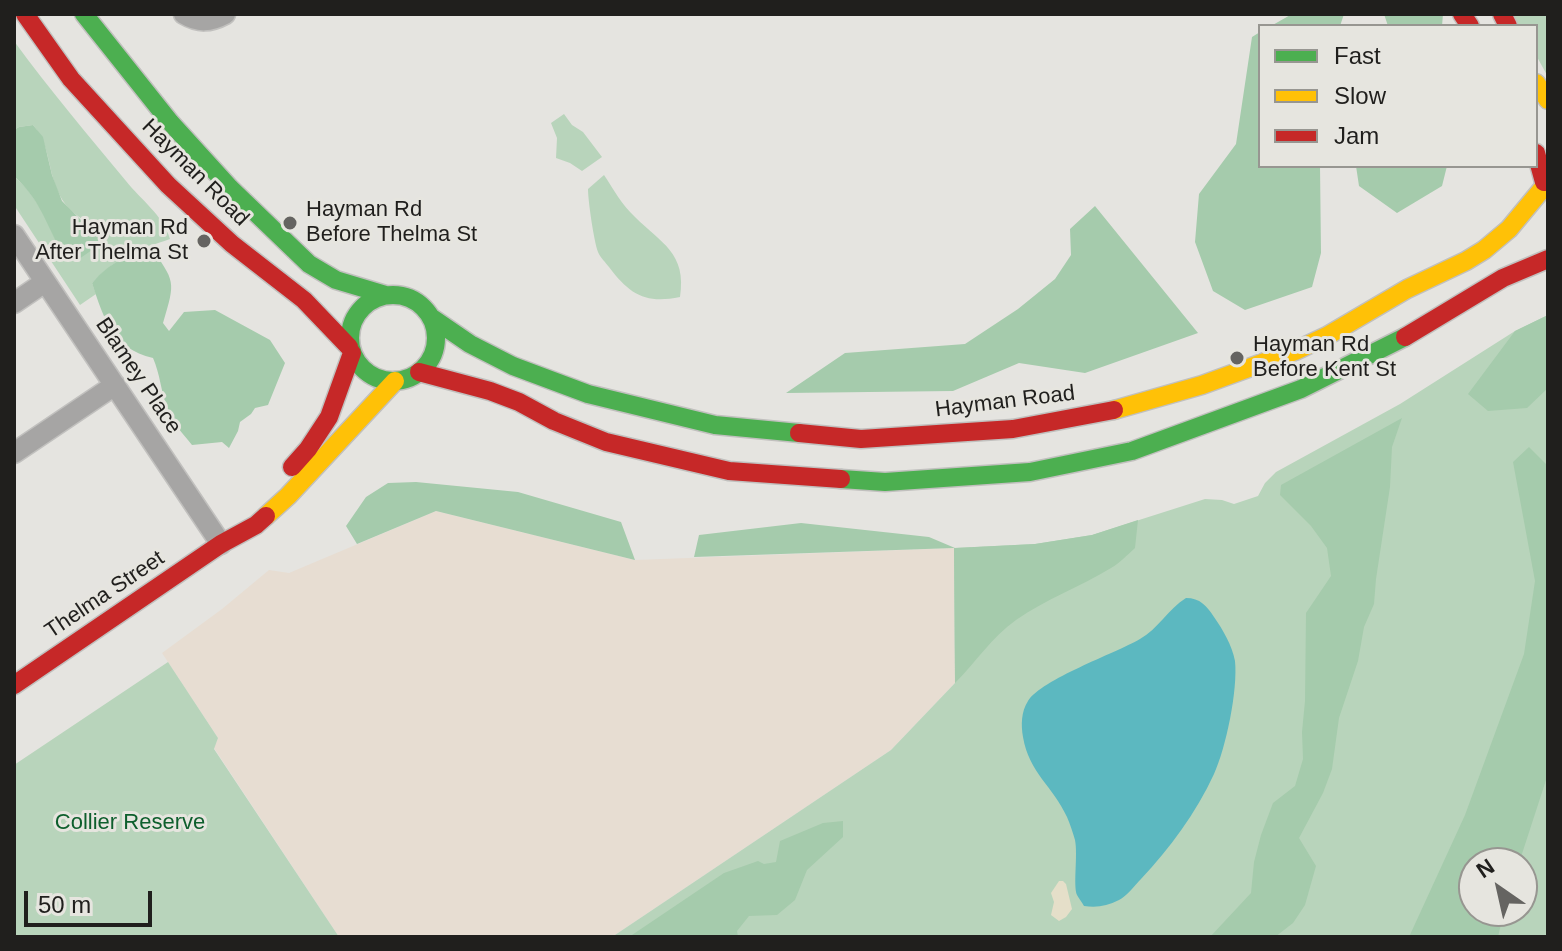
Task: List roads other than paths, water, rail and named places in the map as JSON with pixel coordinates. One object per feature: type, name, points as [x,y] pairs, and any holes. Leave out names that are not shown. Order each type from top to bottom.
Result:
[{"type":"main road","name":"Hayman Road","points":[[25,14],[71,79],[168,185],[232,244],[320,314],[351,350]]},
{"type":"main road","name":"Hayman Road","points":[[84,14],[180,133],[230,188],[309,264],[343,284],[386,295]]},
{"type":"main road","points":[[1538,159],[1545,181],[1542,198],[1547,216]]},
{"type":"main road","name":"Hayman Road","points":[[432,318],[470,344],[513,366],[588,394],[715,425],[861,439],[1013,429],[1143,403],[1226,378],[1295,351],[1484,250],[1509,229],[1545,181]]},
{"type":"main road","points":[[419,372],[490,391],[606,442],[729,471],[885,482],[1030,472],[1132,451],[1301,389],[1421,329],[1503,278],[1548,259]]},
{"type":"main road","points":[[386,295],[413,299],[424,307],[436,330],[436,342],[427,364],[408,379],[382,380],[369,374],[359,365],[351,350],[350,329],[355,317],[363,306],[386,295]]},
{"type":"main road","name":"Thelma Street","points":[[221,544],[308,449],[329,417],[351,350]]},
{"type":"main road","name":"Thelma Street","points":[[14,685],[221,544],[256,525],[288,496],[395,381]]},
{"type":"street","points":[[184,14],[198,21],[211,21],[225,14]]},
{"type":"street","name":"Blamey Place","points":[[14,235],[221,544]]},
{"type":"street","points":[[14,303],[45,282]]},
{"type":"street","points":[[14,453],[115,385]]},
{"type":"water","points":[[1186,598],[1199,601],[1209,609],[1227,638],[1235,661],[1233,703],[1218,763],[1182,830],[1130,891],[1110,904],[1084,906],[1076,890],[1074,837],[1061,806],[1026,750],[1022,728],[1024,710],[1028,701],[1048,684],[1146,635]]},
{"type":"place","name":"Hayman Rd Before Thelma St","points":[[290,223]]},
{"type":"place","name":"Hayman Rd After Thelma St","points":[[204,241]]},
{"type":"place","name":"Hayman Rd Before Kent St","points":[[1237,358]]},
{"type":"park label","name":"Collier Reserve","points":[[130,823]]}]
